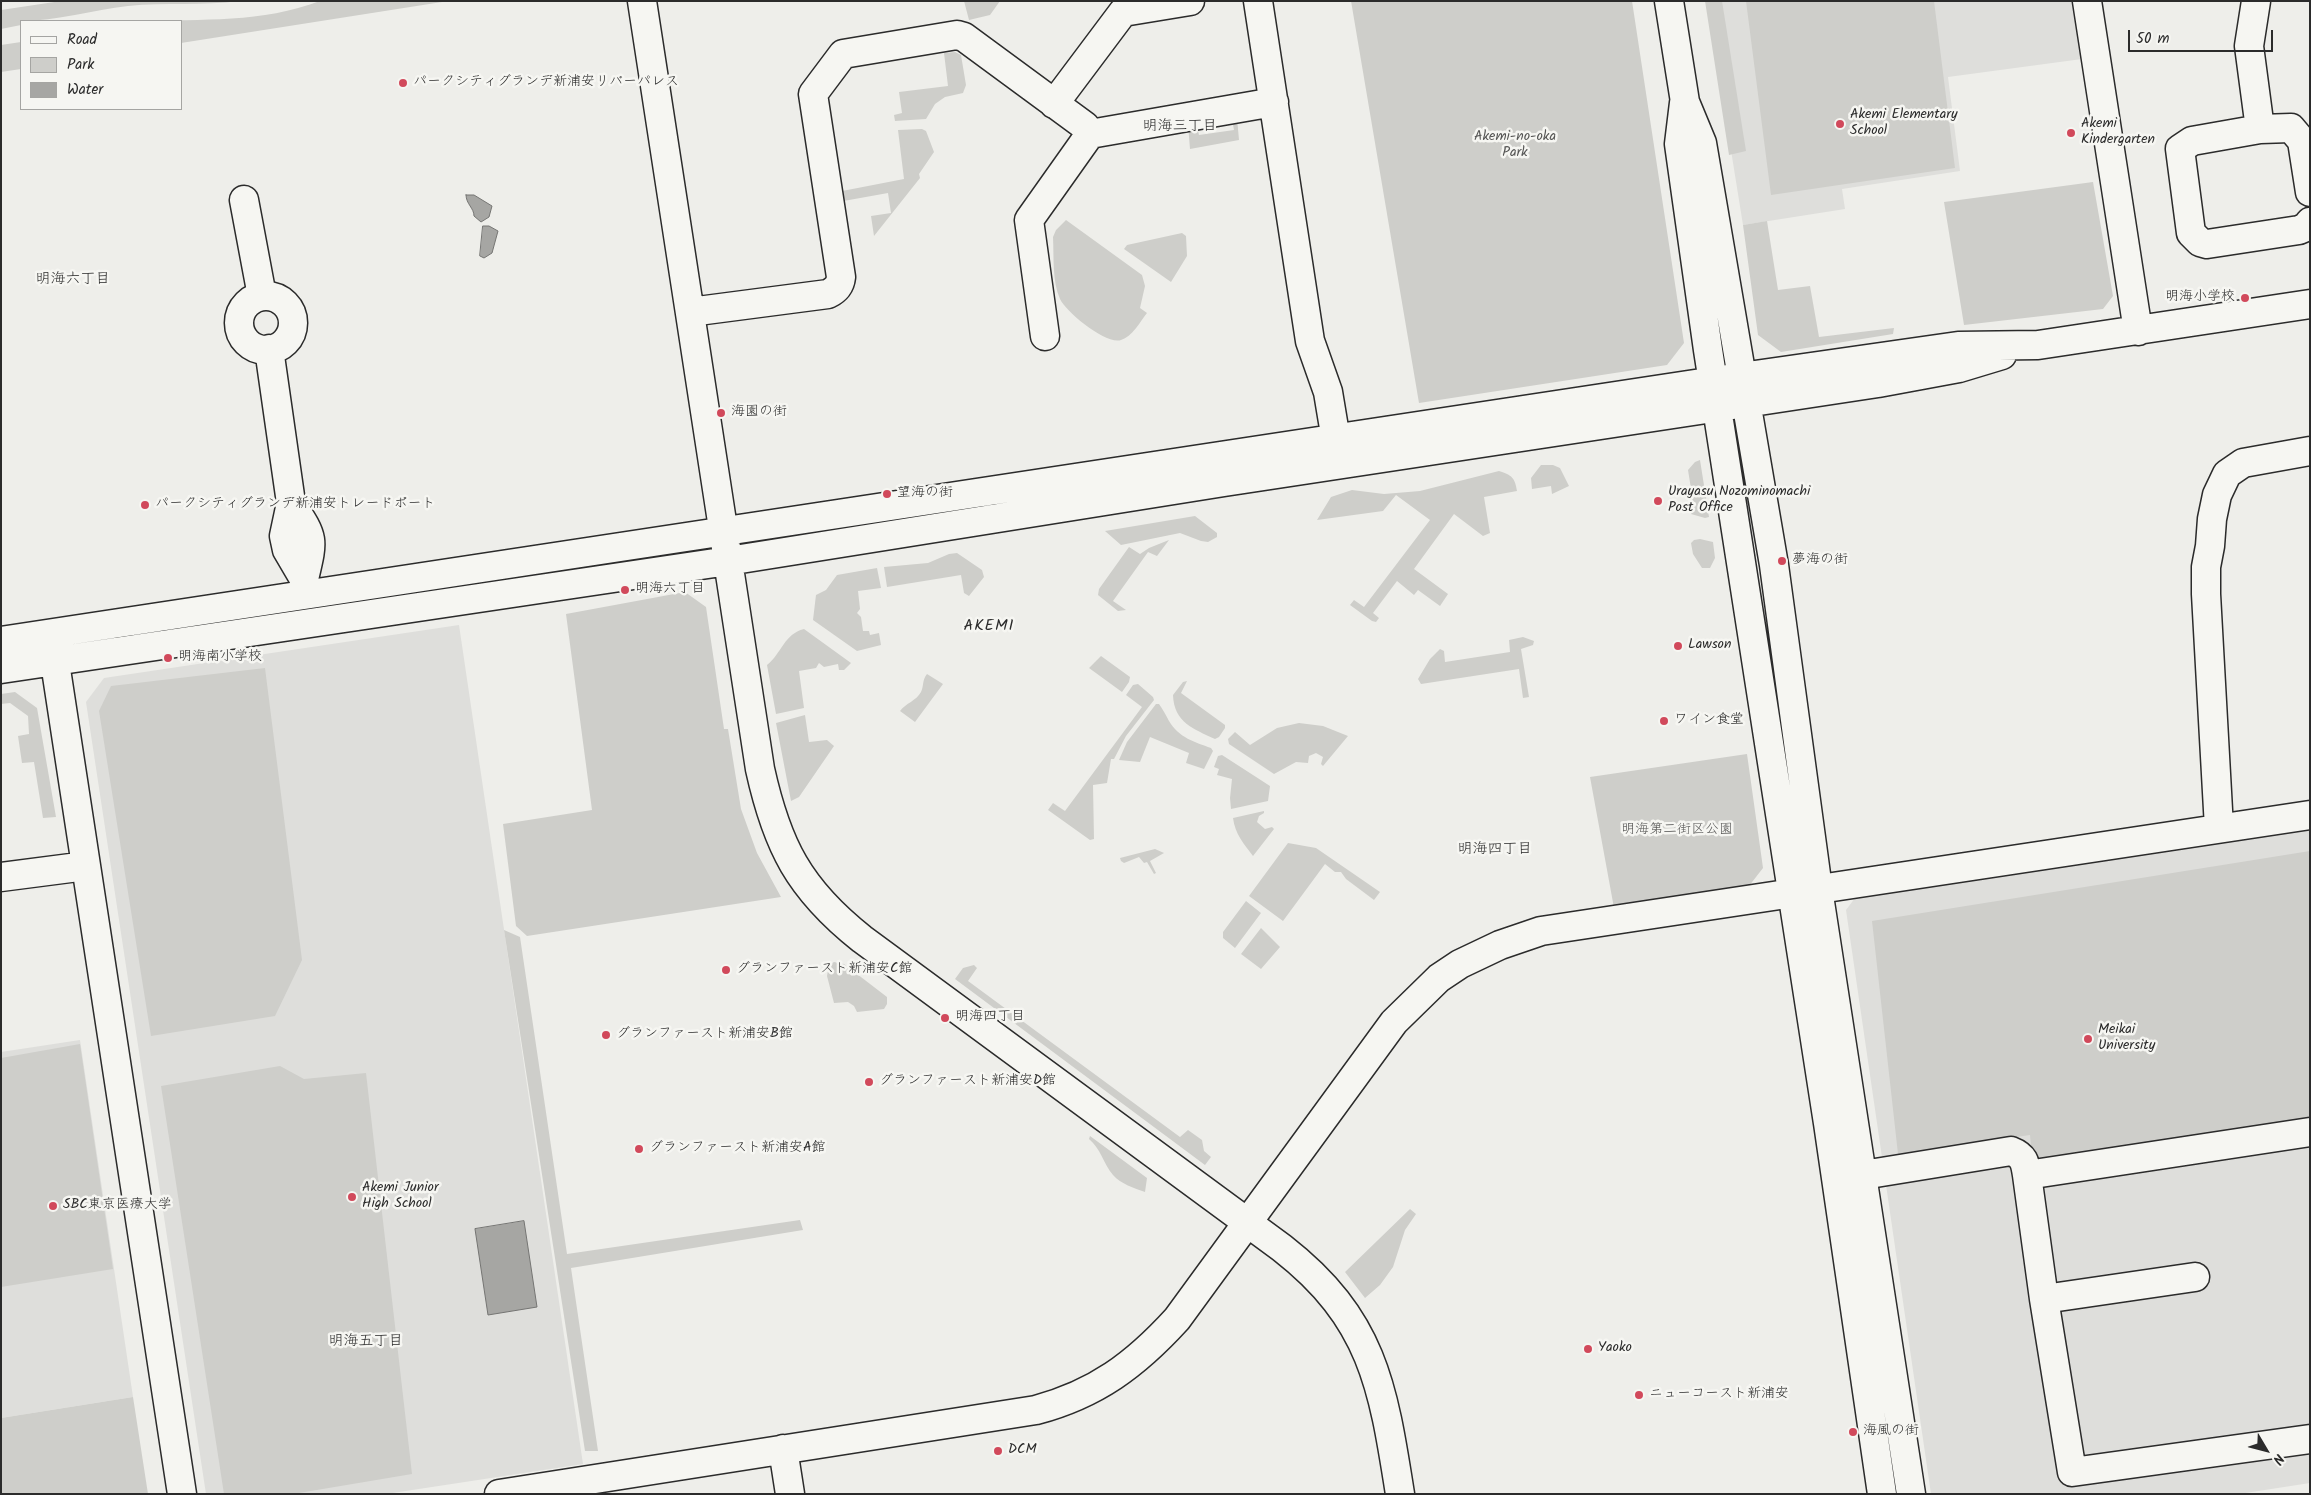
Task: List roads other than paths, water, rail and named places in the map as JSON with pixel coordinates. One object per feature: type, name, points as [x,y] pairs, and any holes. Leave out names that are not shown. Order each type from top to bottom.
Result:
[{"type":"street","points":[[642,1],[760,769],[770,811],[792,862],[821,903],[862,939],[1302,1264],[1340,1305],[1361,1338],[1380,1384],[1400,1494]]},
{"type":"street","points":[[1054,104],[1123,12],[1190,1]]},
{"type":"street","points":[[1258,1],[1310,341],[1328,392],[1336,440]]},
{"type":"street","points":[[1670,1],[1684,102],[1679,144],[1715,395],[1805,891],[1862,1175],[1912,1494]]},
{"type":"street","points":[[2087,1],[2138,331]]},
{"type":"street","points":[[2256,1],[2249,46],[2260,129]]},
{"type":"street","points":[[690,312],[828,294],[840,284],[841,277],[813,94],[843,54],[957,36],[964,38],[1085,126],[1090,134]]},
{"type":"street","points":[[1045,336],[1029,220],[1090,134],[1274,102]]},
{"type":"street","points":[[1684,102],[1702,143],[1774,565],[1805,891],[1882,1494]]},
{"type":"street","points":[[2309,183],[2302,141],[2298,133],[2291,128],[2260,129],[2192,141],[2180,149],[2191,233],[2200,242],[2207,244],[2299,230],[2306,227],[2310,222]]},
{"type":"street","points":[[244,200],[262,296]]},
{"type":"street","points":[[262,296],[273,296],[281,300],[291,313],[293,322],[292,331],[287,340],[280,346],[269,349],[253,347],[245,341],[240,333],[238,324],[242,308],[248,301],[262,296]]},
{"type":"street","points":[[1,670],[728,561],[1715,395],[1741,377],[1958,346],[2038,345],[2310,304]]},
{"type":"street","points":[[1,641],[50,634],[306,586],[724,531],[1336,440],[1715,395],[1746,404],[1878,384],[1960,368],[2038,345]]},
{"type":"street","points":[[269,349],[292,503],[284,536],[287,550],[306,586]]},
{"type":"street","points":[[2219,828],[2206,594],[2206,568],[2212,518],[2217,496],[2227,474],[2243,463],[2310,451]]},
{"type":"street","points":[[50,634],[182,1494]]},
{"type":"street","points":[[500,1494],[1036,1410],[1057,1405],[1099,1386],[1140,1357],[1171,1325],[1394,1022],[1439,978],[1460,964],[1500,945],[1542,931],[2310,815]]},
{"type":"street","points":[[1,877],[86,866]]},
{"type":"street","points":[[2027,1175],[2310,1132]]},
{"type":"street","points":[[1862,1175],[2011,1151],[2021,1155],[2026,1163],[2044,1298],[2072,1472],[2310,1439]]},
{"type":"street","points":[[2044,1298],[2195,1277]]},
{"type":"street","points":[[783,1449],[790,1494]]},
{"type":"water","points":[[466,195],[474,195],[492,206],[489,217],[481,222],[474,216]]},
{"type":"water","points":[[483,226],[489,226],[498,231],[492,253],[484,258],[480,256]]},
{"type":"water","points":[[524,1221],[537,1307],[488,1315],[475,1229]]},
{"type":"place","name":"パークシティグランデ新浦安リバーパレス","points":[[403,83]]},
{"type":"place","name":"Akemi Elementary School","points":[[1840,124]]},
{"type":"place","name":"Akemi Kindergarten","points":[[2071,133]]},
{"type":"place","name":"明海小学校","points":[[2245,298]]},
{"type":"place","name":"海園の街","points":[[721,413]]},
{"type":"place","name":"望海の街","points":[[887,494]]},
{"type":"place","name":"Urayasu Nozominomachi Post Office","points":[[1658,501]]},
{"type":"place","name":"パークシティグランデ新浦安トレードポート","points":[[145,505]]},
{"type":"place","name":"夢海の街","points":[[1782,561]]},
{"type":"place","name":"明海六丁目","points":[[625,590]]},
{"type":"place","name":"Lawson","points":[[1678,646]]},
{"type":"place","name":"明海南小学校","points":[[168,658]]},
{"type":"place","name":"ワイン食堂","points":[[1664,721]]},
{"type":"place","name":"グランファースト新浦安C館","points":[[726,970]]},
{"type":"place","name":"明海四丁目","points":[[945,1018]]},
{"type":"place","name":"グランファースト新浦安B館","points":[[606,1035]]},
{"type":"place","name":"Meikai University","points":[[2088,1039]]},
{"type":"place","name":"グランファースト新浦安D館","points":[[869,1082]]},
{"type":"place","name":"グランファースト新浦安A館","points":[[639,1149]]},
{"type":"place","name":"Akemi Junior High School","points":[[352,1197]]},
{"type":"place","name":"SBC東京医療大学","points":[[53,1206]]},
{"type":"place","name":"Yaoko","points":[[1588,1349]]},
{"type":"place","name":"ニューコースト新浦安","points":[[1639,1395]]},
{"type":"place","name":"海風の街","points":[[1853,1432]]},
{"type":"place","name":"DCM","points":[[998,1451]]},
{"type":"district","name":"明海三丁目","points":[[1180,127]]},
{"type":"district","name":"明海六丁目","points":[[73,280]]},
{"type":"district","name":"AKEMI","points":[[989,627]]},
{"type":"district","name":"明海四丁目","points":[[1495,850]]},
{"type":"district","name":"明海五丁目","points":[[366,1342]]},
{"type":"park label","name":"Akemi-no-oka Park","points":[[1515,146]]},
{"type":"park label","name":"明海第二街区公園","points":[[1677,831]]}]
